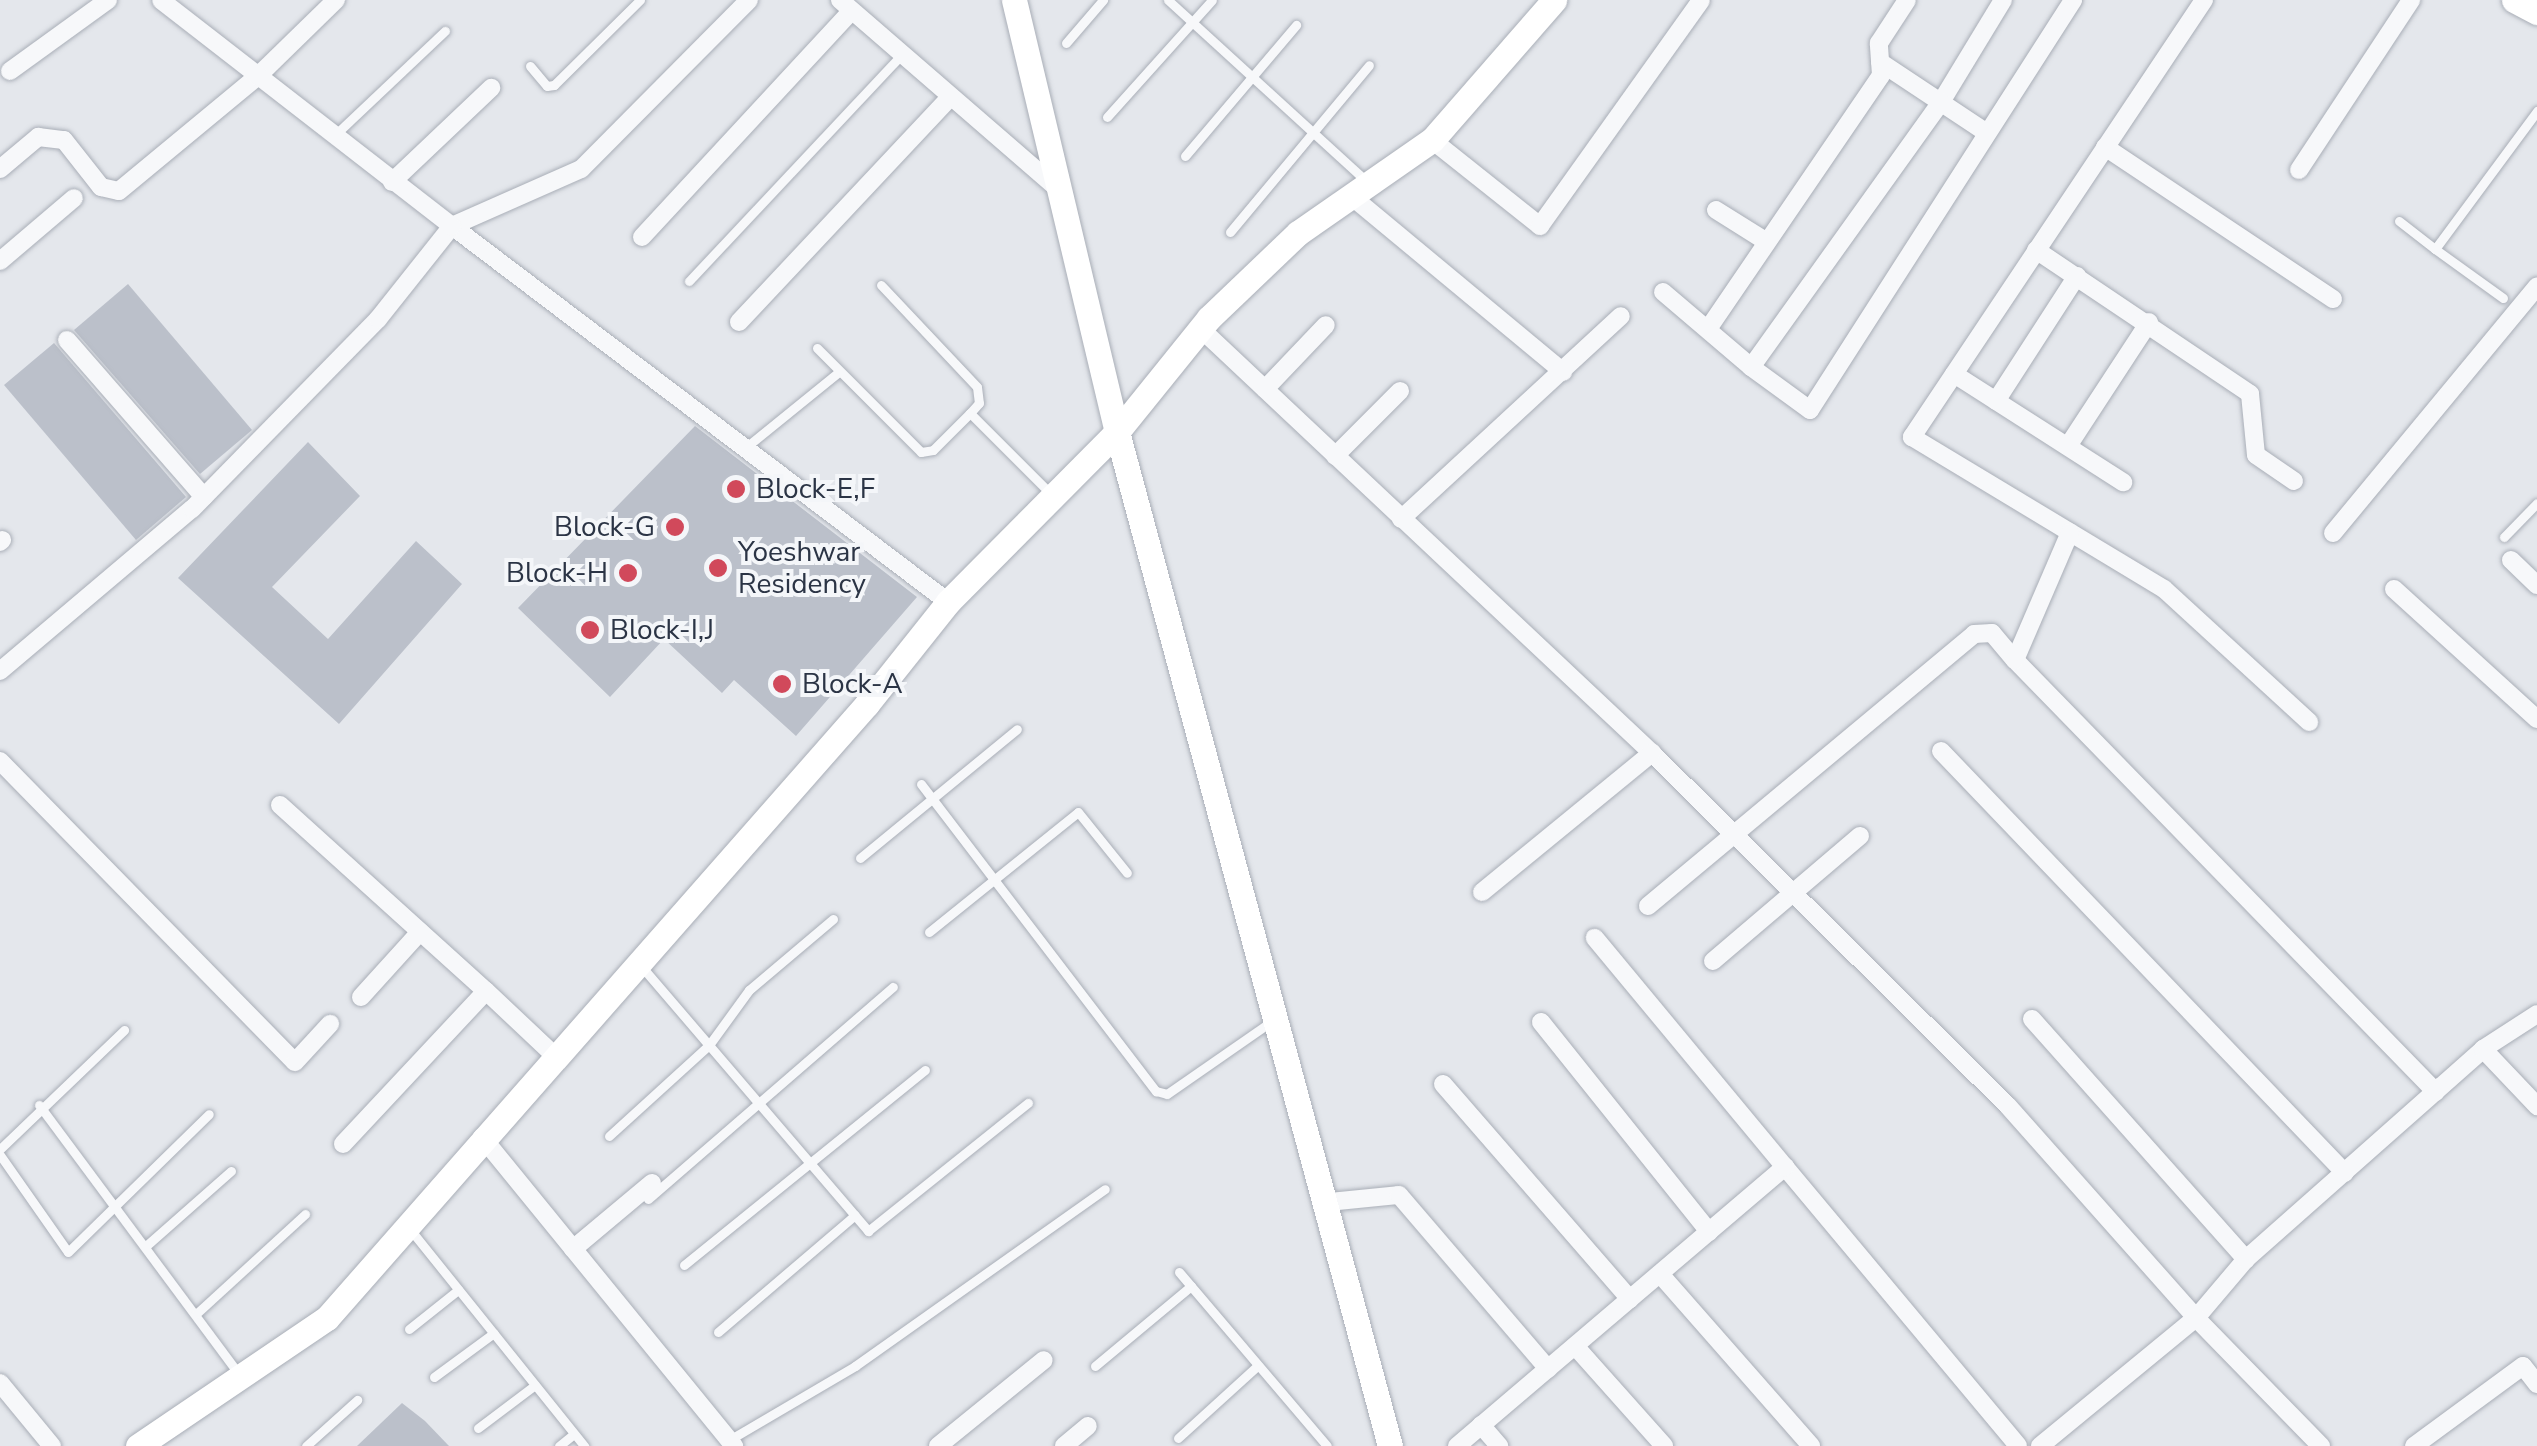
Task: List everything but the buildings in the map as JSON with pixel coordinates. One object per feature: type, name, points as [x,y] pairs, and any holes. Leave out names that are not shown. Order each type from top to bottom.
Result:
[{"type":"street","points":[[10,71],[108,0]]},
{"type":"street","points":[[161,0],[392,182],[948,602]]},
{"type":"street","points":[[0,170],[38,137],[64,140],[101,187],[119,191],[258,76],[336,0]]},
{"type":"street","points":[[2,666],[204,497],[378,318],[452,226],[581,169],[749,0]]},
{"type":"street","points":[[1014,0],[1117,432],[1279,1016],[1390,1446]]},
{"type":"street","points":[[145,1445],[327,1318],[636,961],[867,704],[948,602],[1117,432],[1200,328],[1298,233],[1432,140],[1554,0]]},
{"type":"street","points":[[1432,140],[1540,226],[1701,0]]},
{"type":"street","points":[[1708,329],[1880,75],[1879,42],[1907,0]]},
{"type":"street","points":[[1751,367],[1941,102],[2003,0]]},
{"type":"street","points":[[1663,292],[1751,367],[1810,410],[2073,0]]},
{"type":"street","points":[[2204,0],[1912,436],[2164,589],[2309,722]]},
{"type":"street","points":[[2299,170],[2412,0]]},
{"type":"street","points":[[2514,0],[2537,12]]},
{"type":"street","points":[[642,237],[846,6],[1062,192]]},
{"type":"street","points":[[1880,62],[1988,133]]},
{"type":"street","points":[[392,182],[491,88]]},
{"type":"street","points":[[738,322],[950,97]]},
{"type":"street","points":[[2105,148],[2333,299]]},
{"type":"street","points":[[1359,188],[1562,372]]},
{"type":"street","points":[[1,257],[74,198]]},
{"type":"street","points":[[1716,210],[1768,242]]},
{"type":"street","points":[[2036,250],[2250,394],[2256,455],[2294,481]]},
{"type":"street","points":[[1996,401],[2077,276]]},
{"type":"street","points":[[2333,532],[2537,286]]},
{"type":"street","points":[[1401,519],[1621,316]]},
{"type":"street","points":[[2068,446],[2148,322]]},
{"type":"street","points":[[1265,389],[1326,325]]},
{"type":"street","points":[[1200,328],[1652,753],[2008,1106],[2196,1318],[2320,1446]]},
{"type":"street","points":[[68,340],[204,497]]},
{"type":"street","points":[[1954,374],[2124,482]]},
{"type":"street","points":[[1335,456],[1400,391]]},
{"type":"street","points":[[2015,660],[2070,532]]},
{"type":"street","points":[[2511,560],[2537,585]]},
{"type":"street","points":[[2394,589],[2537,719]]},
{"type":"street","points":[[1648,906],[1974,634],[1992,633],[2436,1092]]},
{"type":"street","points":[[1941,750],[2345,1173]]},
{"type":"street","points":[[1482,892],[1652,753]]},
{"type":"street","points":[[0,761],[295,1062],[330,1024]]},
{"type":"street","points":[[280,805],[554,1055]]},
{"type":"street","points":[[1713,962],[1860,836]]},
{"type":"street","points":[[361,997],[420,932]]},
{"type":"street","points":[[1595,938],[2018,1446]]},
{"type":"street","points":[[343,1144],[486,991]]},
{"type":"street","points":[[2040,1446],[2196,1318],[2246,1259],[2484,1049],[2537,1014]]},
{"type":"street","points":[[2032,1019],[2246,1259]]},
{"type":"street","points":[[1541,1022],[1709,1232]]},
{"type":"street","points":[[2484,1049],[2537,1106]]},
{"type":"street","points":[[1443,1084],[1630,1299]]},
{"type":"street","points":[[482,1137],[731,1443]]},
{"type":"street","points":[[1457,1446],[1785,1168]]},
{"type":"street","points":[[573,1248],[650,1191]]},
{"type":"street","points":[[1328,1202],[1399,1195],[1548,1369]]},
{"type":"street","points":[[1660,1274],[1812,1446]]},
{"type":"street","points":[[1576,1346],[1664,1446]]},
{"type":"street","points":[[938,1446],[1044,1360]]},
{"type":"street","points":[[2414,1446],[2530,1361],[2537,1384]]},
{"type":"street","points":[[0,1383],[52,1446]]},
{"type":"street","points":[[1481,1425],[1499,1446]]},
{"type":"street","points":[[1064,1446],[1088,1426]]},
{"type":"lane","points":[[530,66],[547,86],[554,85],[640,0]]},
{"type":"lane","points":[[1066,43],[1103,0]]},
{"type":"lane","points":[[1168,0],[1314,134],[1359,188]]},
{"type":"lane","points":[[1107,117],[1212,0]]},
{"type":"lane","points":[[1184,156],[1296,25]]},
{"type":"lane","points":[[334,136],[445,31]]},
{"type":"lane","points":[[689,281],[900,55]]},
{"type":"lane","points":[[1230,232],[1369,65]]},
{"type":"lane","points":[[2435,249],[2537,111]]},
{"type":"lane","points":[[2400,221],[2503,298]]},
{"type":"lane","points":[[817,348],[920,452],[933,450],[979,403],[978,387],[881,285]]},
{"type":"lane","points":[[745,448],[839,372]]},
{"type":"lane","points":[[970,413],[1052,495]]},
{"type":"lane","points":[[2504,537],[2537,502]]},
{"type":"lane","points":[[860,858],[1018,729]]},
{"type":"lane","points":[[921,784],[1156,1091],[1167,1094],[1279,1016]]},
{"type":"lane","points":[[929,932],[993,876],[1078,812],[1128,873]]},
{"type":"lane","points":[[609,1136],[709,1044],[749,990],[834,920]]},
{"type":"lane","points":[[636,961],[868,1231],[1028,1103]]},
{"type":"lane","points":[[650,1191],[893,987]]},
{"type":"lane","points":[[124,1030],[39,1105],[0,1152],[68,1252],[208,1114]]},
{"type":"lane","points":[[684,1265],[925,1070]]},
{"type":"lane","points":[[39,1105],[148,1245],[242,1379]]},
{"type":"lane","points":[[148,1245],[231,1170]]},
{"type":"lane","points":[[731,1443],[855,1366],[1105,1190]]},
{"type":"lane","points":[[196,1314],[305,1214]]},
{"type":"lane","points":[[718,1332],[855,1215]]},
{"type":"lane","points":[[407,1226],[584,1446]]},
{"type":"lane","points":[[1179,1272],[1256,1367],[1328,1446]]},
{"type":"lane","points":[[1095,1366],[1191,1286]]},
{"type":"lane","points":[[410,1329],[458,1290]]},
{"type":"lane","points":[[434,1377],[494,1334]]},
{"type":"lane","points":[[1178,1438],[1256,1367]]},
{"type":"lane","points":[[478,1428],[534,1385]]},
{"type":"lane","points":[[306,1446],[356,1400]]},
{"type":"lane","points":[[559,1446],[574,1434]]},
{"type":"place","name":"Block-E,F","points":[[736,489]]},
{"type":"place","name":"Block-G","points":[[675,527]]},
{"type":"place","name":"Yoeshwar Residency","points":[[718,568]]},
{"type":"place","name":"Block-H","points":[[628,573]]},
{"type":"place","name":"Block-I,J","points":[[590,630]]},
{"type":"place","name":"Block-A","points":[[782,684]]}]
